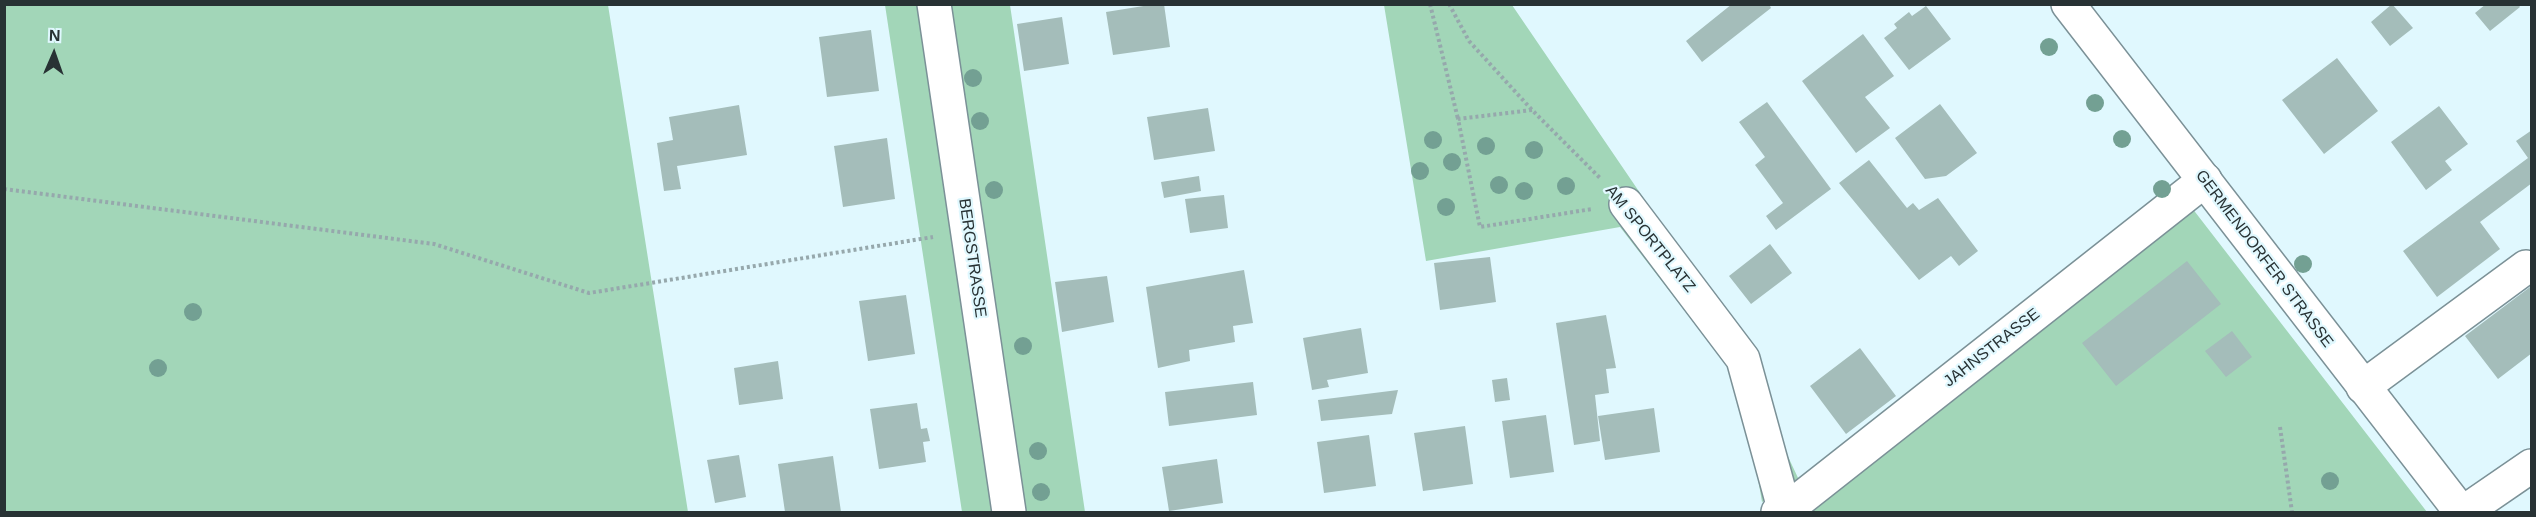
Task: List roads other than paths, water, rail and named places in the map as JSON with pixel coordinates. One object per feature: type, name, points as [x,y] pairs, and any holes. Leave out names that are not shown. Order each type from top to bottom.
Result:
[{"type":"street","name":"BERGSTRASSE","points":[[934,4],[1009,513]]},
{"type":"street","name":"GERMENDORFER STRASSE","points":[[2068,4],[2362,387],[2462,513]]},
{"type":"street","name":"JAHNSTRASSE","points":[[1783,512],[2205,180]]},
{"type":"street","name":"AM SPORTPLATZ","points":[[1626,204],[1743,359],[1783,512]]},
{"type":"street","points":[[2362,387],[2526,267]]},
{"type":"street","points":[[2462,513],[2531,466]]}]
